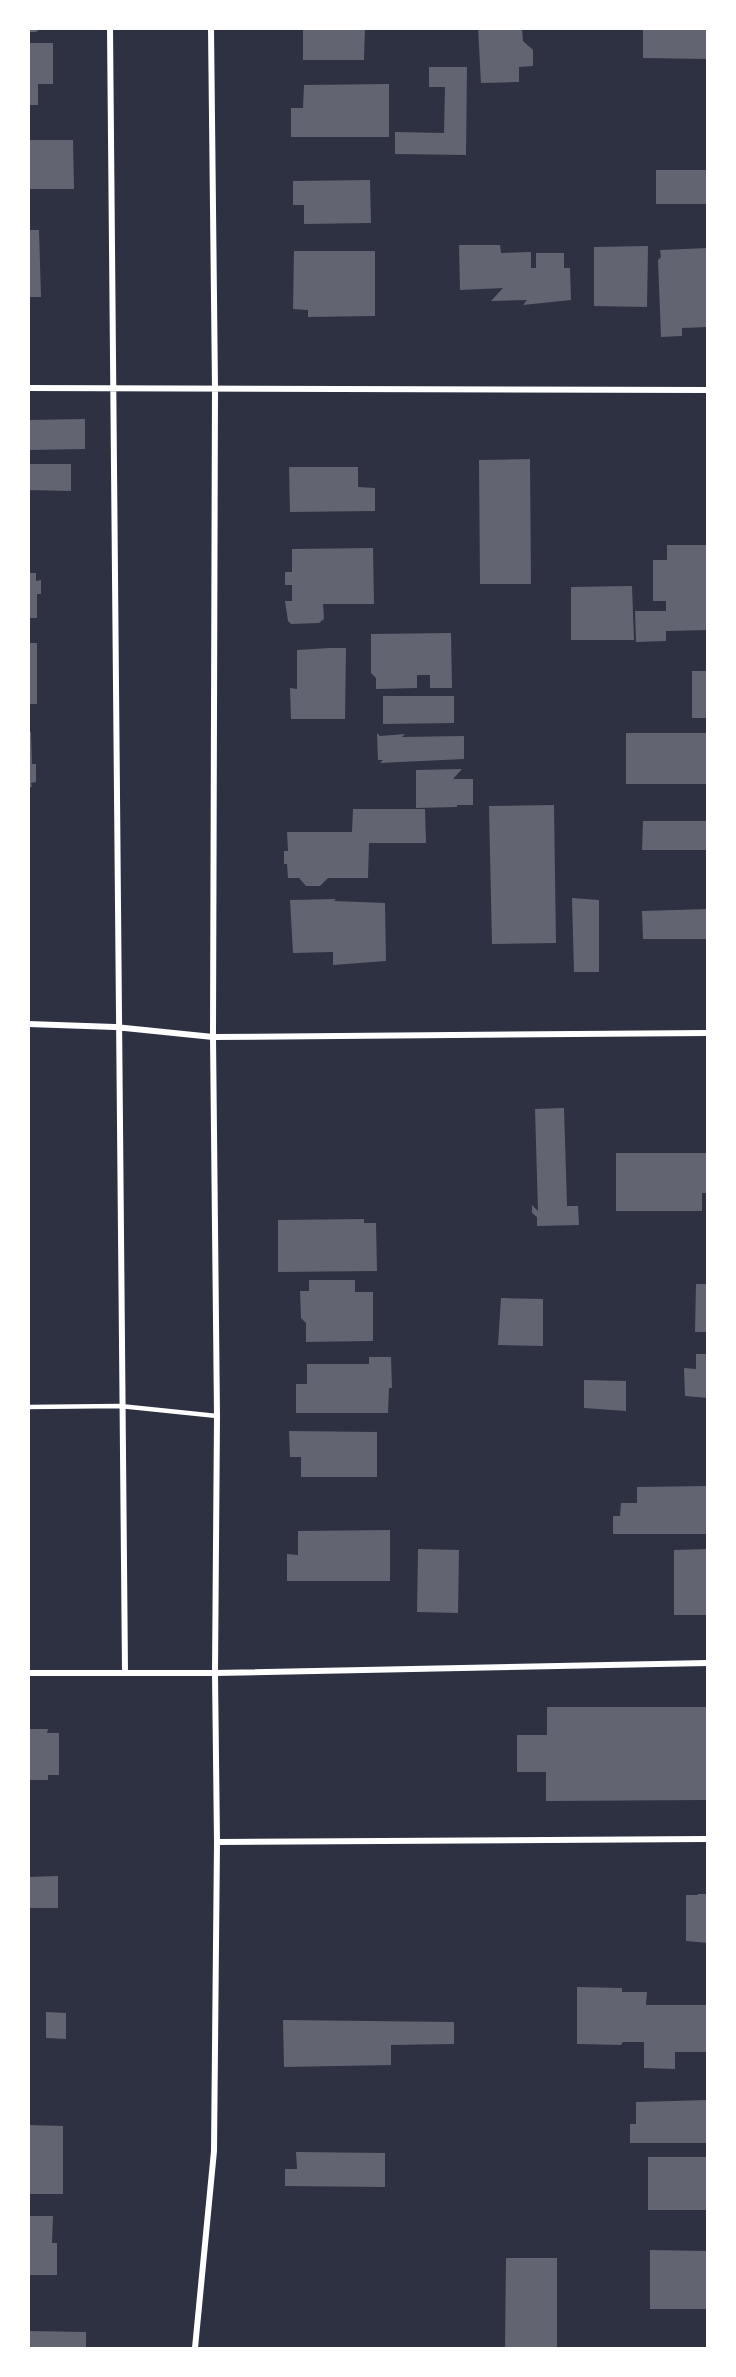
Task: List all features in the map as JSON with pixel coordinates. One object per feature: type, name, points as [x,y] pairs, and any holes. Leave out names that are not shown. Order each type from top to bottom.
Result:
[{"type":"street","points":[[110,28],[115,1028],[125,1672]]},
{"type":"street","points":[[195,2349],[214,2151],[217,1842],[215,1673],[217,1416],[213,1037],[215,388],[210,28]]},
{"type":"street","points":[[28,388],[708,390]]},
{"type":"street","points":[[28,1024],[115,1028],[213,1037],[708,1033]]},
{"type":"street","points":[[28,1673],[215,1673],[708,1663]]},
{"type":"street","points":[[217,1842],[708,1839]]},
{"type":"lane","points":[[28,1407],[120,1406],[217,1416]]},
{"type":"building","points":[[28,28],[41,28],[36,32],[28,32]]},
{"type":"building","points":[[303,28],[365,28],[364,60],[303,60]]},
{"type":"building","points":[[478,28],[522,28],[523,41],[533,50],[533,66],[519,67],[519,82],[481,83]]},
{"type":"building","points":[[643,28],[708,28],[708,59],[643,58]]},
{"type":"building","points":[[28,43],[53,43],[53,84],[38,84],[38,105],[28,105]]},
{"type":"building","points":[[429,67],[467,67],[466,155],[395,154],[395,132],[444,133],[445,87],[429,87]]},
{"type":"building","points":[[389,84],[389,137],[291,137],[291,108],[303,108],[304,85]]},
{"type":"building","points":[[28,140],[73,140],[74,189],[28,189]]},
{"type":"building","points":[[656,170],[708,170],[708,204],[656,204]]},
{"type":"building","points":[[370,180],[371,223],[304,224],[304,205],[293,205],[293,181]]},
{"type":"building","points":[[28,230],[39,230],[41,297],[28,297]]},
{"type":"building","points":[[459,245],[500,245],[501,253],[531,252],[531,268],[536,268],[536,253],[564,253],[564,268],[570,268],[571,300],[523,305],[527,300],[491,301],[503,288],[460,290]]},
{"type":"building","points":[[648,246],[647,307],[594,306],[594,247]]},
{"type":"building","points":[[708,248],[708,327],[682,328],[682,336],[661,337],[658,260],[661,257],[660,250]]},
{"type":"building","points":[[294,251],[375,251],[375,316],[308,317],[308,310],[293,309]]},
{"type":"building","points":[[85,419],[85,449],[28,450],[28,420]]},
{"type":"building","points":[[530,459],[531,584],[480,584],[479,460]]},
{"type":"building","points":[[28,464],[71,464],[71,491],[28,490]]},
{"type":"building","points":[[289,467],[358,467],[358,487],[375,488],[375,511],[290,512]]},
{"type":"building","points":[[667,545],[707,545],[708,630],[666,631],[666,641],[636,642],[635,611],[666,611],[666,601],[653,601],[653,560],[667,560]]},
{"type":"building","points":[[373,548],[374,604],[323,604],[324,619],[319,623],[291,624],[288,621],[285,601],[292,601],[292,585],[285,585],[285,572],[292,572],[292,549]]},
{"type":"building","points":[[28,573],[36,573],[36,581],[41,580],[41,594],[37,594],[37,618],[28,618]]},
{"type":"building","points":[[632,586],[634,640],[571,640],[571,587]]},
{"type":"building","points":[[451,633],[452,688],[430,688],[430,675],[417,675],[417,688],[376,689],[376,678],[371,673],[371,634]]},
{"type":"building","points":[[28,643],[37,643],[37,704],[28,704]]},
{"type":"building","points":[[346,648],[345,719],[291,719],[290,688],[297,689],[297,650]]},
{"type":"building","points":[[692,671],[708,671],[708,718],[692,718]]},
{"type":"building","points":[[383,696],[454,696],[454,723],[383,724]]},
{"type":"building","points":[[28,732],[31,732],[32,764],[36,764],[36,782],[31,783],[32,787],[28,787]]},
{"type":"building","points":[[377,733],[380,736],[405,734],[402,737],[464,736],[464,759],[380,763],[383,760],[378,760]]},
{"type":"building","points":[[626,733],[708,733],[708,784],[626,784]]},
{"type":"building","points":[[462,769],[453,779],[473,779],[473,805],[416,808],[416,770]]},
{"type":"building","points":[[554,805],[556,943],[492,944],[489,806]]},
{"type":"building","points":[[353,809],[425,809],[426,843],[369,843],[368,878],[328,878],[320,886],[306,886],[299,878],[288,878],[287,864],[284,864],[284,851],[288,851],[287,832],[352,832]]},
{"type":"building","points":[[643,821],[708,821],[708,850],[642,850]]},
{"type":"building","points":[[572,898],[599,900],[599,972],[574,972]]},
{"type":"building","points":[[336,899],[334,901],[385,903],[386,961],[333,965],[333,952],[293,953],[290,900]]},
{"type":"building","points":[[708,909],[708,939],[643,939],[642,911]]},
{"type":"building","points":[[564,1108],[567,1206],[578,1206],[579,1225],[537,1226],[537,1217],[532,1213],[532,1205],[538,1211],[535,1109]]},
{"type":"building","points":[[616,1153],[708,1153],[708,1193],[702,1193],[702,1211],[616,1211]]},
{"type":"building","points":[[364,1219],[364,1223],[376,1223],[377,1271],[278,1272],[278,1220]]},
{"type":"building","points":[[309,1280],[355,1280],[355,1292],[373,1292],[373,1341],[306,1342],[306,1323],[301,1318],[300,1291],[309,1291]]},
{"type":"building","points":[[696,1284],[708,1284],[708,1332],[695,1332]]},
{"type":"building","points":[[501,1298],[543,1299],[543,1346],[498,1345]]},
{"type":"building","points":[[696,1354],[708,1354],[708,1398],[685,1396],[684,1368],[696,1369]]},
{"type":"building","points":[[369,1357],[391,1357],[392,1388],[389,1388],[388,1413],[296,1413],[296,1384],[307,1384],[307,1364],[369,1364]]},
{"type":"building","points":[[584,1380],[626,1381],[626,1411],[584,1408]]},
{"type":"building","points":[[289,1431],[377,1432],[377,1477],[301,1477],[301,1457],[290,1457]]},
{"type":"building","points":[[708,1486],[708,1534],[613,1534],[613,1516],[620,1516],[621,1503],[637,1503],[637,1487]]},
{"type":"building","points":[[390,1530],[390,1581],[287,1581],[287,1554],[298,1555],[298,1531]]},
{"type":"building","points":[[418,1549],[459,1550],[458,1613],[417,1612]]},
{"type":"building","points":[[708,1549],[708,1615],[674,1615],[674,1550]]},
{"type":"building","points":[[547,1707],[708,1707],[708,1800],[546,1801],[546,1772],[517,1772],[517,1735],[547,1735]]},
{"type":"building","points":[[28,1729],[48,1729],[47,1733],[59,1733],[59,1775],[48,1775],[48,1780],[28,1780]]},
{"type":"building","points":[[58,1876],[58,1908],[28,1908],[28,1877]]},
{"type":"building","points":[[708,1894],[708,1943],[686,1941],[686,1895]]},
{"type":"building","points":[[577,1987],[622,1988],[622,1992],[647,1992],[646,2005],[708,2005],[708,2052],[675,2052],[675,2069],[644,2068],[644,2042],[623,2042],[621,2045],[577,2044]]},
{"type":"building","points":[[46,2012],[66,2013],[66,2039],[46,2038]]},
{"type":"building","points":[[283,2020],[454,2022],[454,2044],[391,2045],[391,2065],[284,2067]]},
{"type":"building","points":[[708,2100],[708,2143],[630,2143],[630,2124],[636,2124],[636,2102]]},
{"type":"building","points":[[28,2125],[63,2126],[63,2194],[28,2194]]},
{"type":"building","points":[[296,2152],[385,2153],[385,2187],[285,2186],[285,2169],[297,2169]]},
{"type":"building","points":[[648,2157],[708,2157],[708,2210],[648,2210]]},
{"type":"building","points":[[28,2216],[53,2216],[52,2243],[57,2243],[57,2275],[28,2275]]},
{"type":"building","points":[[650,2250],[708,2251],[708,2309],[650,2309]]},
{"type":"building","points":[[506,2258],[557,2258],[557,2348],[505,2348]]},
{"type":"building","points":[[28,2331],[86,2332],[86,2348],[28,2348]]}]
